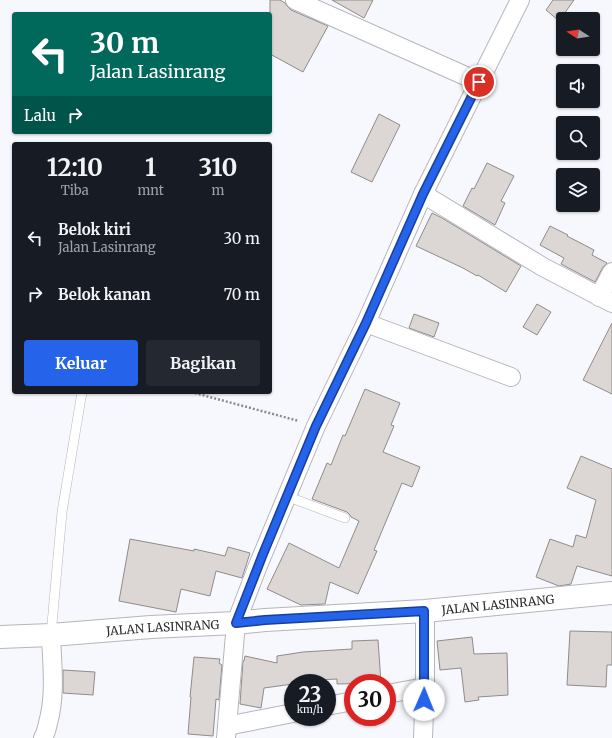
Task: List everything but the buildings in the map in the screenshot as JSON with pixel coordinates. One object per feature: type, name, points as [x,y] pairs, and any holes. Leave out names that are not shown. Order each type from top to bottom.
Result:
[{"type":"street","points":[[295,0],[479,82]]},
{"type":"street","points":[[284,716],[227,732],[236,623],[286,496],[316,426],[366,323],[423,194],[520,0]]},
{"type":"street","points":[[423,194],[543,267],[606,300],[612,272]]},
{"type":"street","points":[[366,323],[511,377]]},
{"type":"street","name":"JALAN LASINRANG","points":[[0,637],[424,611],[612,593]]},
{"type":"street","points":[[423,738],[425,687],[424,611]]},
{"type":"street","points":[[43,738],[50,715],[53,687],[51,635]]},
{"type":"street","points":[[396,692],[425,687]]},
{"type":"lane","points":[[51,635],[62,512],[82,394]]},
{"type":"lane","points":[[286,496],[345,518]]},
{"type":"path","points":[[198,394],[316,426]]},
{"type":"route","points":[[424,700],[424,611],[236,623],[286,496],[316,426],[366,323],[423,194],[479,82]]}]
